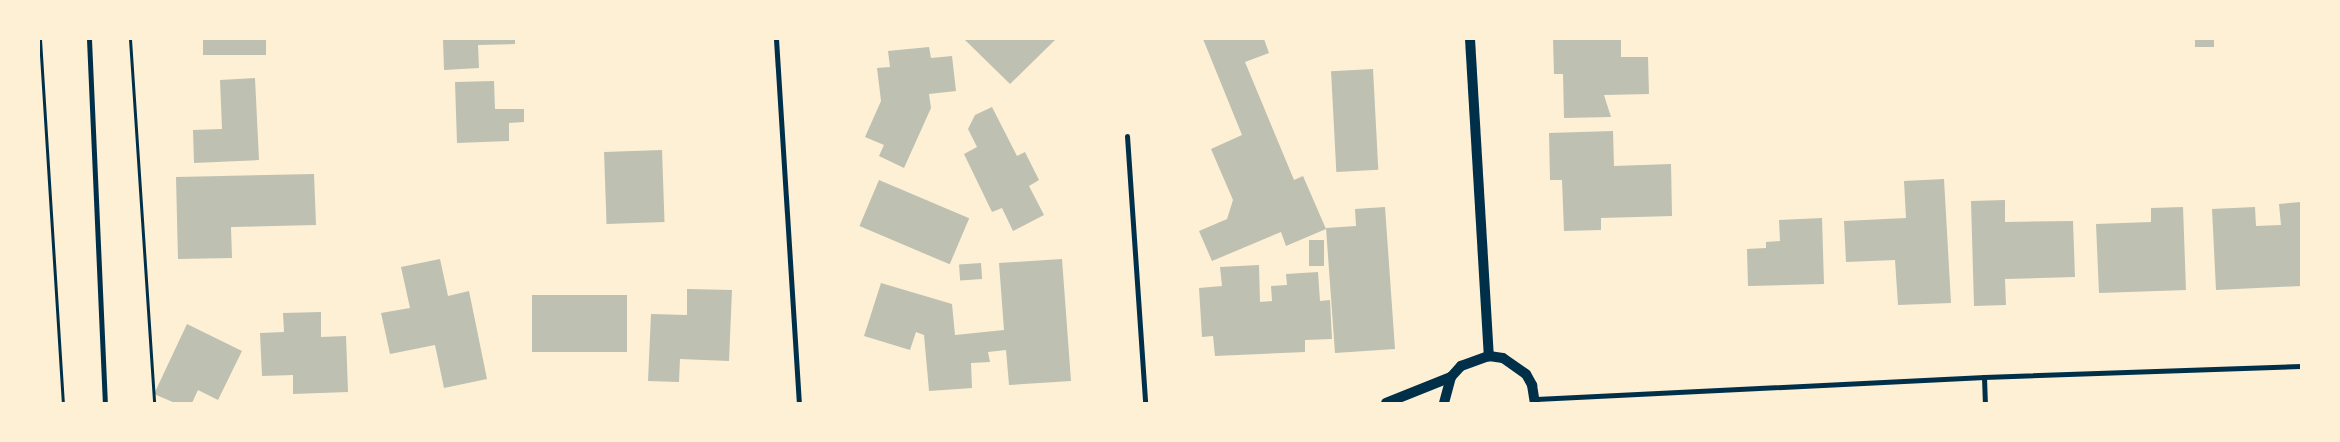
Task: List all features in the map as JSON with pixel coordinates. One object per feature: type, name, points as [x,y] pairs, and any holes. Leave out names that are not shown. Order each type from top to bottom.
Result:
[{"type":"main road","points":[[1470,39],[1489,356]]},
{"type":"main road","points":[[1386,403],[1451,377],[1461,366],[1489,356],[1503,358],[1526,374],[1535,401]]},
{"type":"main road","points":[[1444,403],[1451,377]]},
{"type":"street","points":[[89,39],[105,403]]},
{"type":"street","points":[[776,39],[799,403]]},
{"type":"street","points":[[1127,136],[1145,403]]},
{"type":"street","points":[[1535,401],[1984,377],[2301,366]]},
{"type":"street","points":[[1984,377],[1985,403]]},
{"type":"path","points":[[40,39],[63,403]]},
{"type":"path","points":[[130,39],[154,403]]},
{"type":"building","points":[[203,39],[266,39],[266,55],[203,55]]},
{"type":"building","points":[[443,39],[515,39],[515,44],[478,45],[479,68],[444,70]]},
{"type":"building","points":[[964,39],[1056,39],[1010,84]]},
{"type":"building","points":[[1203,39],[1264,39],[1269,53],[1245,62],[1294,180],[1303,176],[1326,229],[1286,246],[1281,232],[1212,261],[1199,231],[1227,219],[1233,200],[1211,149],[1242,135]]},
{"type":"building","points":[[1553,39],[1621,39],[1621,57],[1648,57],[1649,94],[1604,95],[1611,117],[1564,118],[1563,74],[1554,74]]},
{"type":"building","points":[[2195,39],[2214,39],[2214,47],[2195,47]]},
{"type":"building","points":[[929,47],[931,58],[952,56],[956,91],[929,94],[931,108],[904,168],[879,156],[884,145],[865,137],[881,101],[877,68],[890,67],[888,51]]},
{"type":"building","points":[[1373,69],[1378,170],[1336,172],[1331,71]]},
{"type":"building","points":[[255,78],[259,160],[194,163],[193,130],[222,129],[220,80]]},
{"type":"building","points":[[494,81],[495,109],[524,109],[524,122],[509,123],[509,141],[457,143],[455,82]]},
{"type":"building","points":[[992,107],[1017,156],[1025,152],[1039,180],[1029,186],[1044,215],[1013,231],[1002,208],[992,212],[964,154],[977,147],[968,129],[975,115]]},
{"type":"building","points":[[1613,131],[1614,166],[1671,164],[1672,216],[1601,218],[1601,230],[1564,231],[1562,180],[1550,180],[1549,133]]},
{"type":"building","points":[[662,150],[665,222],[607,224],[604,152]]},
{"type":"building","points":[[314,174],[316,225],[231,227],[232,258],[178,259],[176,177]]},
{"type":"building","points":[[1944,179],[1951,303],[1898,305],[1895,260],[1846,262],[1844,221],[1906,218],[1904,181]]},
{"type":"building","points":[[879,180],[969,218],[950,264],[859,226]]},
{"type":"building","points":[[2005,200],[2005,222],[2073,221],[2075,277],[2005,279],[2006,305],[1974,306],[1971,201]]},
{"type":"building","points":[[2301,202],[2301,286],[2216,290],[2212,209],[2255,207],[2256,226],[2281,225],[2279,204]]},
{"type":"building","points":[[1385,207],[1395,349],[1335,353],[1326,228],[1356,226],[1355,209]]},
{"type":"building","points":[[2183,207],[2186,290],[2099,293],[2096,224],[2151,222],[2151,208]]},
{"type":"building","points":[[1822,218],[1824,284],[1748,286],[1747,249],[1766,248],[1766,242],[1780,241],[1779,220]]},
{"type":"building","points":[[1309,240],[1324,240],[1324,266],[1309,266]]},
{"type":"building","points":[[440,259],[448,296],[469,291],[487,379],[444,388],[435,345],[390,354],[381,313],[410,308],[401,267]]},
{"type":"building","points":[[1062,259],[1071,381],[1009,385],[1006,350],[988,352],[990,362],[971,363],[972,388],[929,391],[924,335],[916,332],[910,350],[864,336],[881,283],[952,304],[955,335],[1004,330],[999,263]]},
{"type":"building","points":[[981,263],[982,279],[960,280],[959,265]]},
{"type":"building","points":[[1259,265],[1260,302],[1272,301],[1271,286],[1287,285],[1286,274],[1318,272],[1320,301],[1330,300],[1332,339],[1305,340],[1305,352],[1215,356],[1213,336],[1202,337],[1199,288],[1222,286],[1220,267]]},
{"type":"building","points":[[687,289],[732,290],[729,361],[680,359],[679,382],[648,381],[651,314],[687,315]]},
{"type":"building","points":[[532,295],[627,295],[627,352],[532,352]]},
{"type":"building","points":[[321,312],[321,337],[346,336],[348,392],[293,394],[293,375],[262,376],[260,333],[284,332],[283,313]]},
{"type":"building","points":[[187,324],[242,351],[218,400],[198,390],[192,403],[175,403],[154,394]]}]
